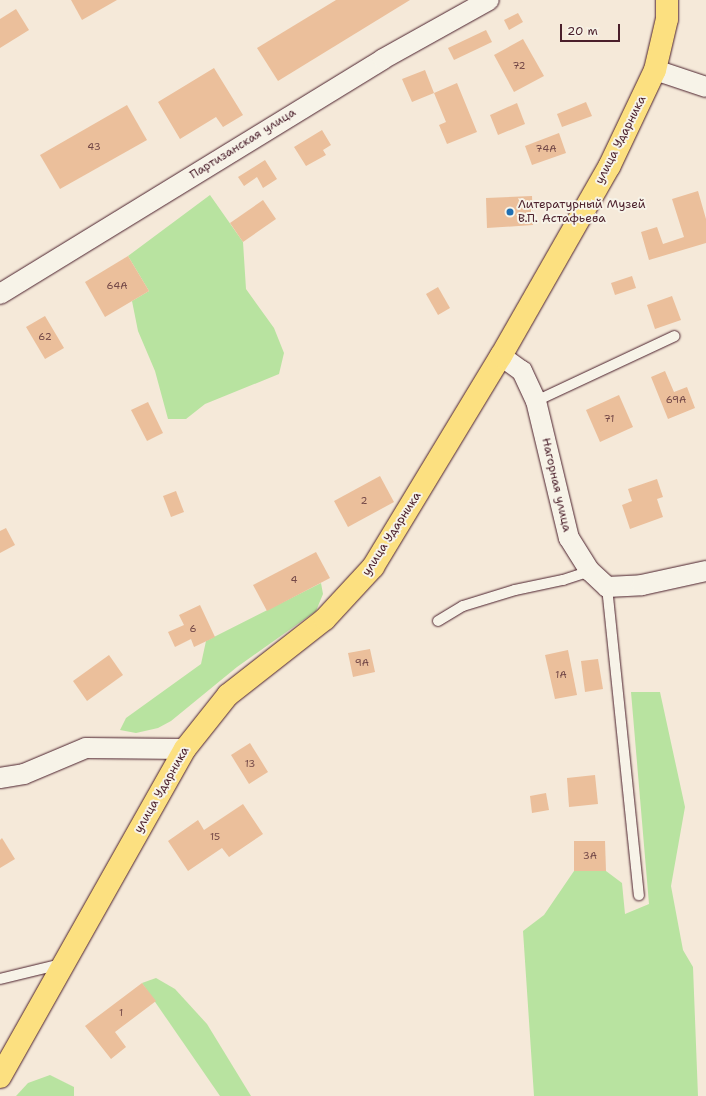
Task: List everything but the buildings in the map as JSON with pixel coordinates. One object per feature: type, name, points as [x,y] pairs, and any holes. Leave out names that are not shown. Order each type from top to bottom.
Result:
[{"type":"main road","name":"улица Ударника","points":[[0,1077],[185,749],[228,696],[326,619],[373,567],[445,440],[501,356],[515,325],[609,166],[655,70],[667,19],[667,0]]},
{"type":"street","name":"Партизанская улица","points":[[0,294],[377,63],[489,0]]},
{"type":"street","points":[[655,70],[706,87]]},
{"type":"street","name":"Нагорная улица","points":[[501,356],[522,371],[536,401],[569,538],[590,571],[607,587]]},
{"type":"street","points":[[607,587],[642,585],[706,571]]},
{"type":"street","points":[[0,778],[24,774],[86,748],[185,749]]},
{"type":"lane","points":[[536,401],[675,336]]},
{"type":"lane","points":[[438,621],[463,606],[515,590],[563,580],[590,571]]},
{"type":"lane","points":[[607,587],[639,895]]},
{"type":"lane","points":[[0,979],[63,964]]},
{"type":"green space","points":[[210,195],[243,242],[246,289],[274,328],[284,353],[279,374],[205,404],[186,419],[168,419],[155,371],[138,331],[132,301],[149,291],[128,256]]},
{"type":"green space","points":[[321,583],[323,594],[316,611],[237,667],[171,721],[158,728],[136,733],[120,730],[126,718],[201,664],[206,641]]},
{"type":"green space","points":[[631,692],[660,692],[685,807],[671,886],[683,950],[693,967],[698,1096],[534,1096],[523,931],[544,915],[574,871],[606,871],[622,883],[625,914],[649,904]]},
{"type":"green space","points":[[156,978],[175,989],[207,1024],[251,1096],[220,1096],[142,983]]},
{"type":"green space","points":[[50,1075],[74,1087],[74,1096],[16,1096],[28,1083]]},
{"type":"place","name":"Литературный Музей В.П. Астафьева","points":[[510,212]]}]
